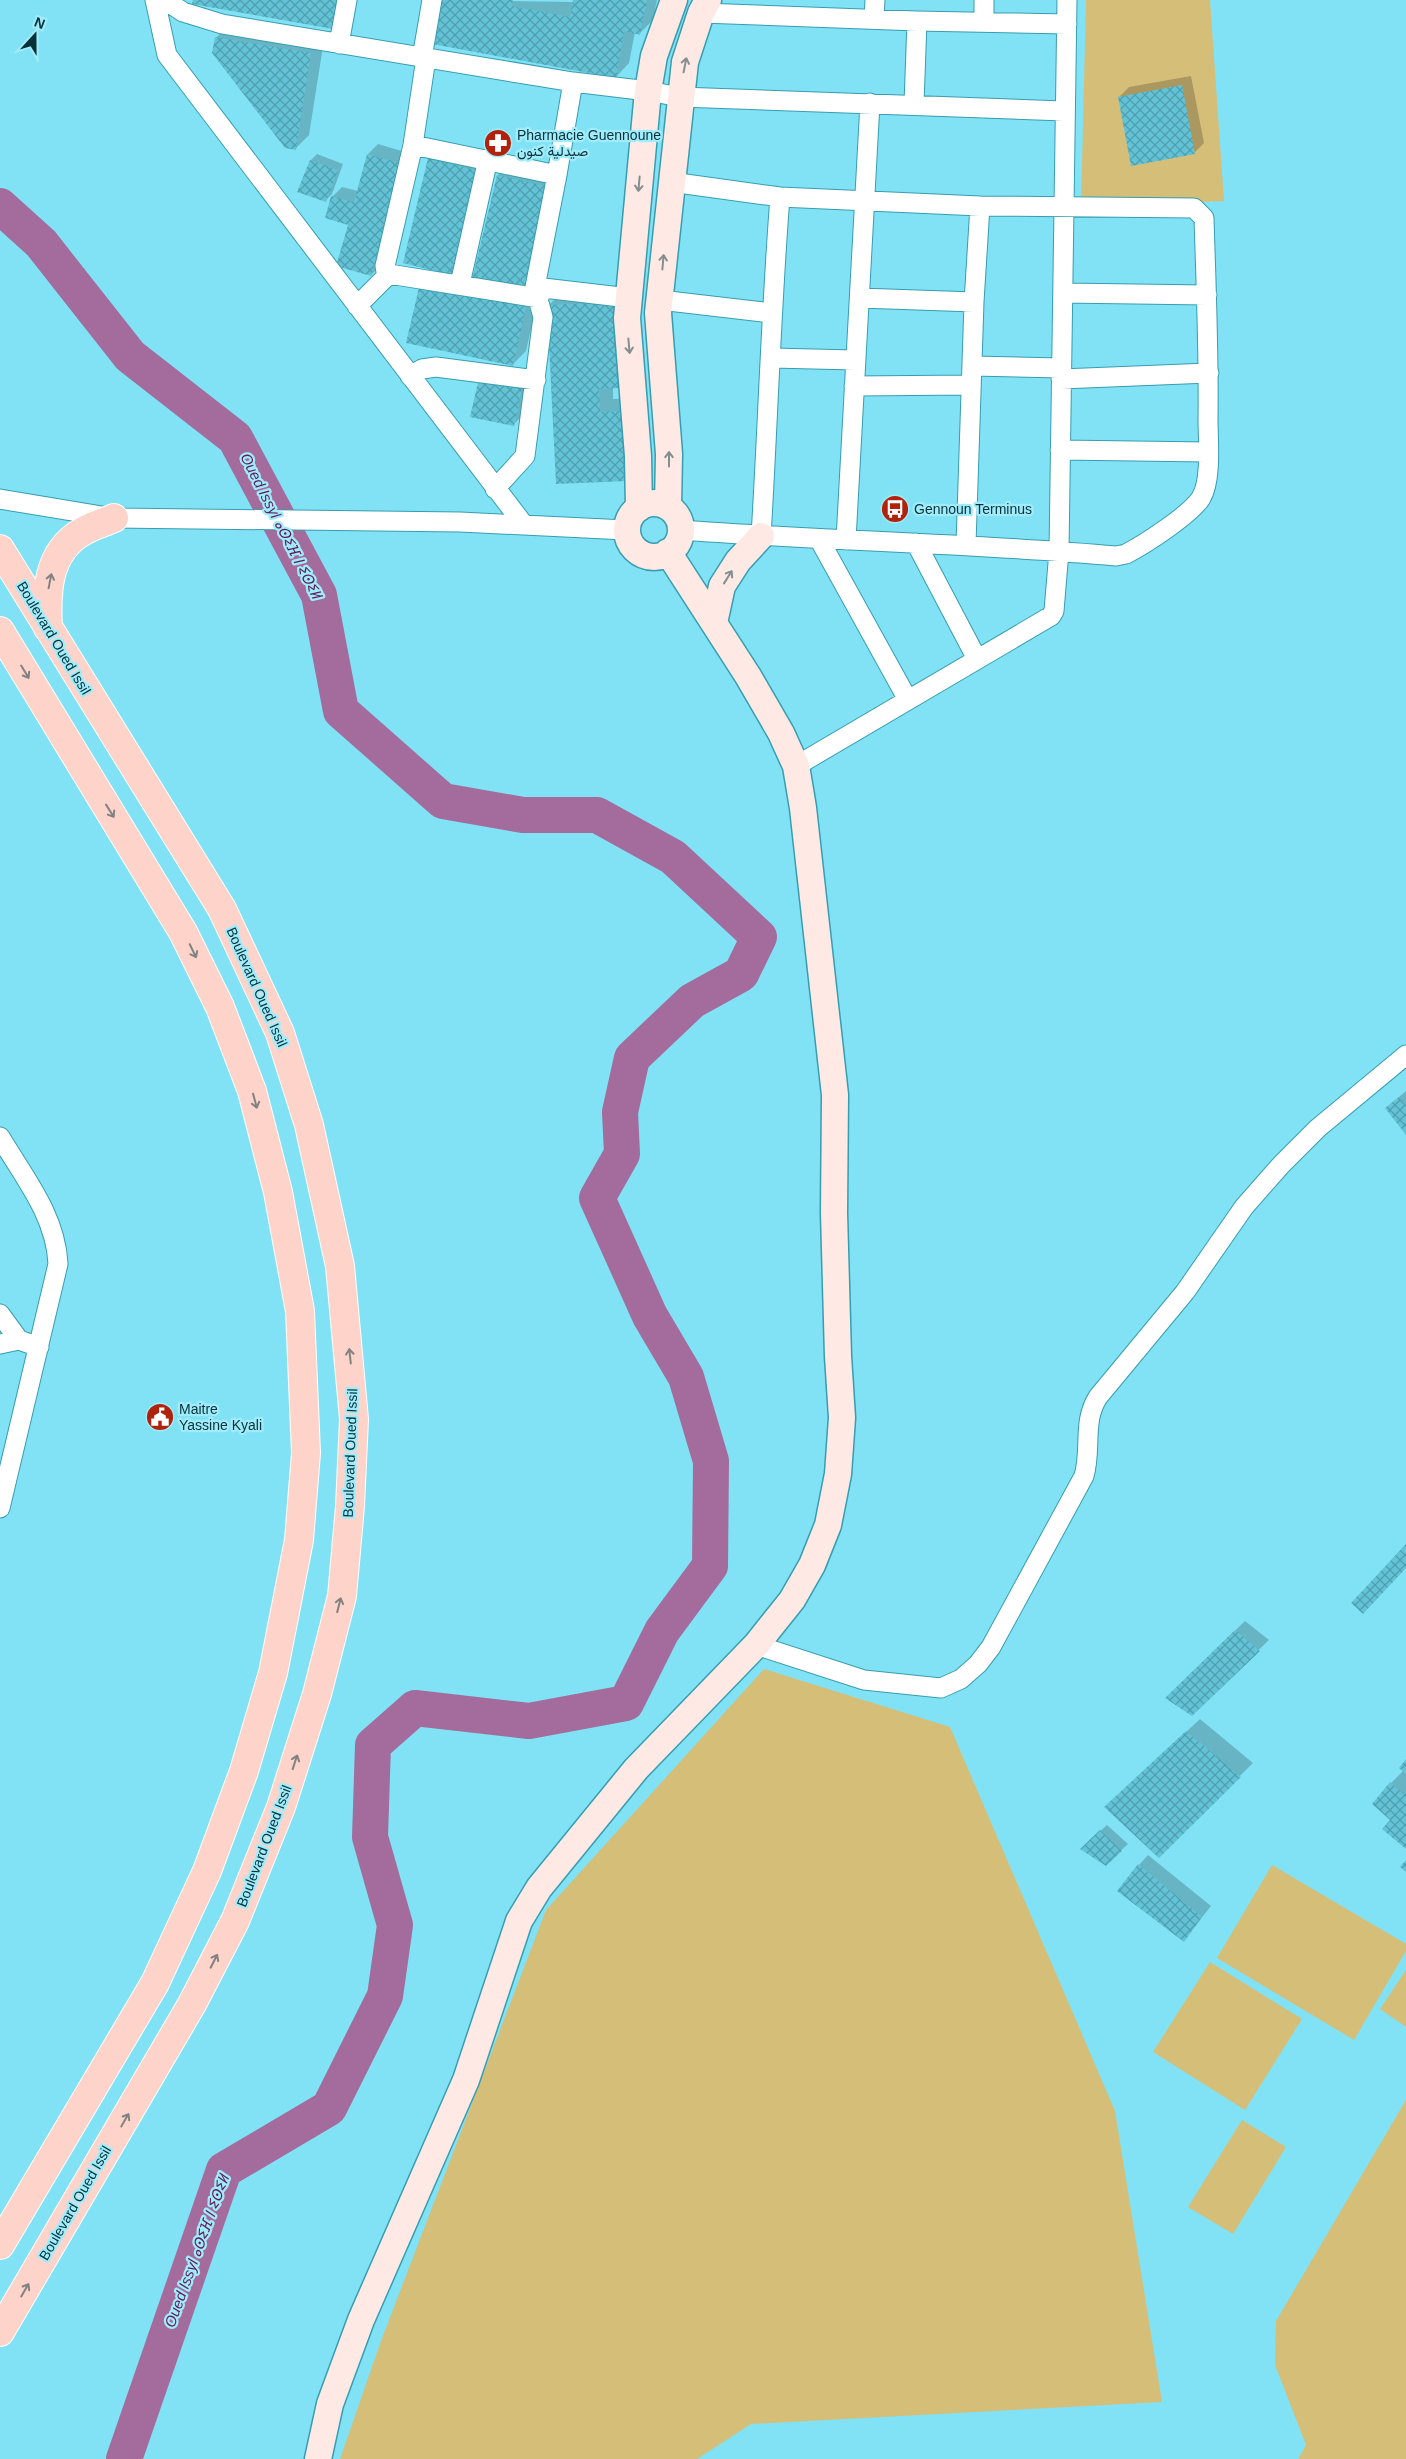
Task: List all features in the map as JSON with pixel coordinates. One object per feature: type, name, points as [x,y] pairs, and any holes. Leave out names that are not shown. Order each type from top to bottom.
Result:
[{"type":"main road","points":[[48,630],[46,599],[50,576],[57,557],[71,540],[82,531],[114,518]]},
{"type":"main road","name":"Boulevard Oued Issil","points":[[0,549],[48,630],[222,909],[280,1033],[309,1125],[340,1266],[352,1376],[354,1419],[350,1506],[342,1596],[317,1694],[281,1807],[234,1921],[192,2004],[0,2332]]},
{"type":"main road","points":[[0,631],[183,932],[220,1007],[252,1091],[278,1192],[300,1311],[306,1452],[299,1540],[273,1673],[244,1771],[207,1872],[155,1983],[0,2246]]},
{"type":"street","points":[[155,0],[167,55],[524,525]]},
{"type":"street","points":[[164,0],[183,12],[222,24],[572,82],[648,91],[680,97],[914,104],[1064,111]]},
{"type":"street","points":[[339,44],[347,0]]},
{"type":"street","points":[[432,0],[413,145],[385,266],[386,272],[460,284],[537,292],[629,298]]},
{"type":"street","points":[[639,508],[638,456],[627,318],[648,91],[654,56],[674,0]]},
{"type":"street","points":[[984,0],[984,21]]},
{"type":"street","points":[[796,766],[1051,616],[1056,605],[1059,551],[1067,0]]},
{"type":"street","points":[[668,507],[669,454],[658,318],[685,62],[705,6],[875,9],[917,21],[1066,24]]},
{"type":"street","points":[[914,104],[917,21]]},
{"type":"street","points":[[495,489],[525,456],[543,317],[537,292],[572,82]]},
{"type":"street","points":[[846,540],[870,103]]},
{"type":"street","points":[[413,145],[557,174]]},
{"type":"street","points":[[460,284],[488,159]]},
{"type":"street","points":[[671,182],[780,197],[980,206],[1194,208],[1204,218],[1207,295],[1208,452],[1206,482],[1201,498],[1190,510],[1136,548],[1116,556],[966,544],[819,539],[681,530]]},
{"type":"street","points":[[714,623],[722,586],[738,561],[761,536],[772,358],[771,313],[780,197]]},
{"type":"street","points":[[966,544],[970,385],[980,206]]},
{"type":"street","points":[[357,306],[389,274]]},
{"type":"street","points":[[1063,292],[1207,295]]},
{"type":"street","points":[[860,298],[974,302]]},
{"type":"street","points":[[660,300],[771,313]]},
{"type":"street","points":[[772,358],[855,360]]},
{"type":"street","points":[[972,366],[1061,373],[1208,373]]},
{"type":"street","points":[[410,376],[422,369],[436,367],[536,380]]},
{"type":"street","points":[[854,386],[970,385]]},
{"type":"street","points":[[1060,450],[1208,452]]},
{"type":"street","points":[[0,499],[114,518],[155,520],[460,522],[626,530]]},
{"type":"street","points":[[654,504],[668,507],[675,513],[681,530],[680,539],[668,552],[648,556],[632,547],[626,530],[628,521],[639,508],[654,504]]},
{"type":"street","points":[[819,539],[908,700]]},
{"type":"street","points":[[916,543],[977,659]]},
{"type":"street","points":[[318,2459],[330,2404],[358,2330],[466,2080],[519,1921],[539,1888],[636,1769],[756,1645],[792,1600],[812,1565],[828,1525],[838,1474],[842,1418],[838,1356],[834,1213],[835,1095],[803,808],[796,766],[781,733],[668,552]]},
{"type":"street","points":[[756,1645],[864,1680],[941,1688],[961,1679],[978,1664],[990,1647],[1075,1496],[1088,1461],[1086,1431],[1092,1406],[1098,1397],[1185,1292],[1244,1207],[1281,1165],[1318,1128],[1406,1055]]},
{"type":"street","points":[[0,1137],[48,1218],[56,1238],[58,1264],[39,1347],[3,1478],[0,1508]]},
{"type":"street","points":[[0,1314],[19,1340]]},
{"type":"street","points":[[0,1344],[19,1340],[39,1347]]},
{"type":"shaded area","points":[[1086,0],[1210,0],[1224,201],[1081,207]]},
{"type":"shaded area","points":[[764,1669],[950,1727],[1115,2111],[1162,2402],[751,2424],[697,2459],[340,2459],[381,2341],[546,1910]]},
{"type":"shaded area","points":[[1272,1865],[1406,1944],[1406,1951],[1354,2040],[1217,1958]]},
{"type":"shaded area","points":[[1210,1962],[1302,2019],[1245,2110],[1153,2052]]},
{"type":"shaded area","points":[[1406,1970],[1406,2027],[1380,2009]]},
{"type":"shaded area","points":[[1406,2100],[1406,2459],[1298,2459],[1306,2445],[1275,2365],[1276,2321]]},
{"type":"shaded area","points":[[1242,2120],[1286,2147],[1233,2234],[1188,2207]]},
{"type":"building","points":[[193,0],[339,0],[333,29],[192,4]]},
{"type":"building","points":[[440,0],[513,0],[512,6],[570,17],[573,0],[647,0],[640,35],[624,31],[616,78],[432,44]]},
{"type":"building","points":[[215,37],[311,53],[296,150],[285,148],[212,53]]},
{"type":"building","points":[[1182,85],[1195,154],[1131,166],[1118,97]]},
{"type":"building","points":[[367,154],[403,164],[371,276],[336,266],[348,225],[325,218],[331,196],[354,202]]},
{"type":"building","points":[[428,158],[484,172],[459,277],[403,263]]},
{"type":"building","points":[[310,160],[338,170],[326,202],[297,192]]},
{"type":"building","points":[[497,175],[553,188],[528,293],[472,280]]},
{"type":"building","points":[[420,283],[526,307],[513,366],[406,343]]},
{"type":"building","points":[[617,302],[621,388],[599,389],[600,412],[624,411],[627,481],[556,484],[547,305]]},
{"type":"building","points":[[479,378],[522,388],[514,426],[470,417]]},
{"type":"building","points":[[1399,1097],[1406,1106],[1406,1135],[1385,1108]]},
{"type":"building","points":[[1406,1544],[1406,1568],[1363,1614],[1351,1603]]},
{"type":"building","points":[[1235,1630],[1260,1651],[1192,1716],[1165,1698]]},
{"type":"building","points":[[1186,1731],[1241,1777],[1159,1858],[1104,1807]]},
{"type":"building","points":[[1406,1759],[1406,1774],[1399,1768]]},
{"type":"building","points":[[1390,1782],[1404,1794],[1406,1792],[1406,1849],[1382,1829],[1390,1820],[1372,1804]]},
{"type":"building","points":[[1100,1830],[1122,1851],[1106,1866],[1080,1849]]},
{"type":"building","points":[[1406,1860],[1406,1872],[1400,1867]]},
{"type":"building","points":[[1138,1864],[1202,1917],[1184,1942],[1117,1891]]},
{"type":"waterway","name":"Oued Issyl ⴰⵙⵉⴼ ⵏ ⵉⵙⵉⵍ","points":[[0,206],[41,243],[130,356],[235,438],[319,595],[341,711],[443,801],[523,815],[597,815],[673,857],[759,937],[741,974],[692,1001],[632,1058],[620,1112],[622,1154],[597,1198],[650,1316],[686,1377],[711,1461],[710,1566],[662,1631],[626,1703],[529,1721],[415,1708],[373,1745],[370,1837],[395,1925],[385,1996],[329,2108],[224,2170],[124,2459]]},
{"type":"place","name":"Pharmacie Guennoune صيدلية كنون","points":[[498,143]]},
{"type":"place","name":"Gennoun Terminus","points":[[895,509]]},
{"type":"place","name":"Maitre Yassine Kyali","points":[[160,1417]]}]
